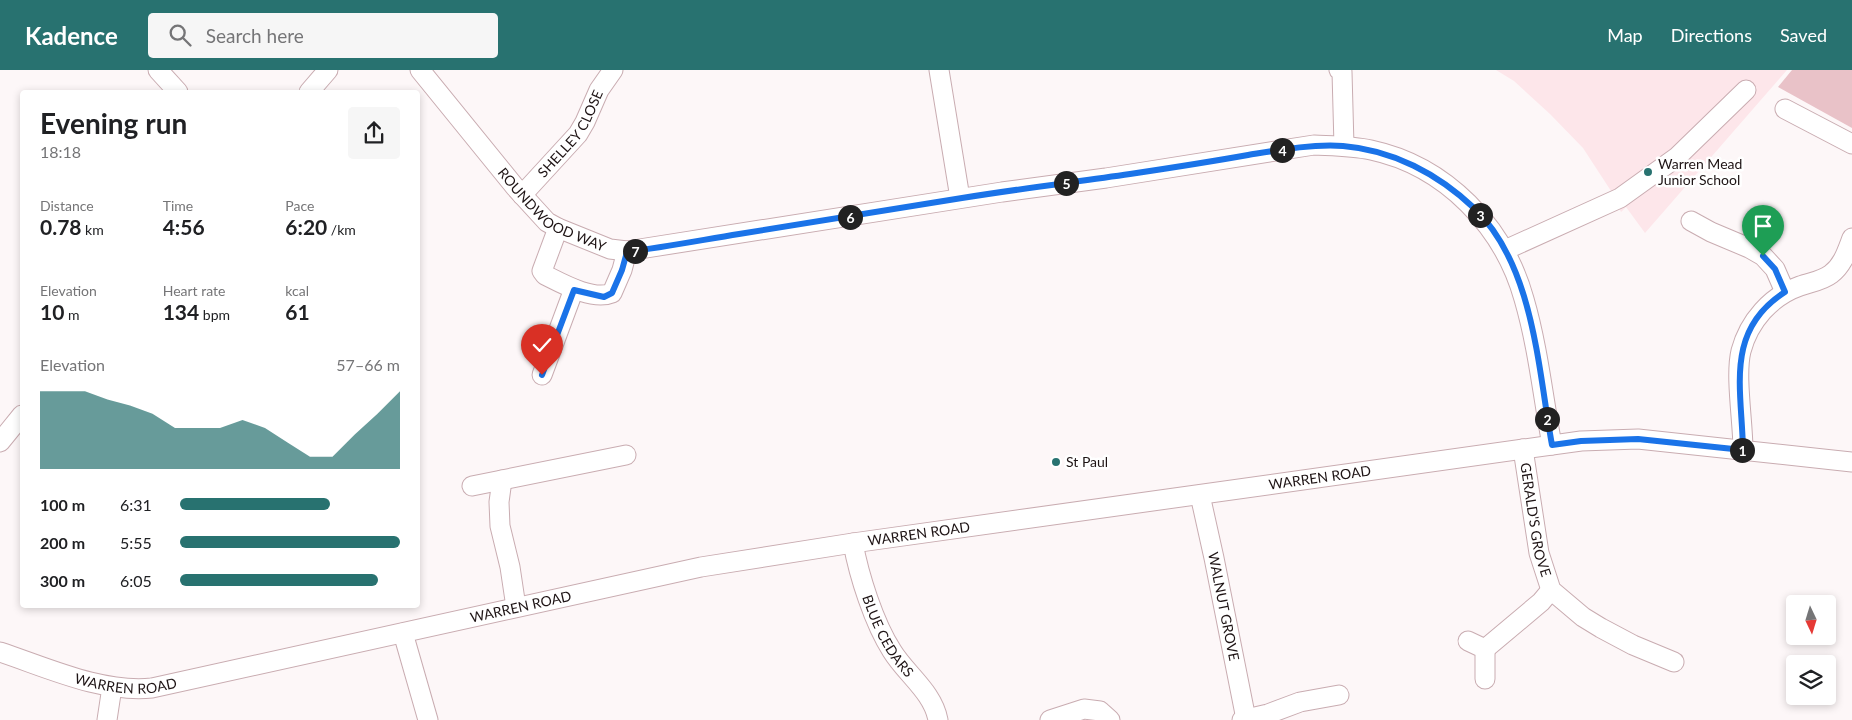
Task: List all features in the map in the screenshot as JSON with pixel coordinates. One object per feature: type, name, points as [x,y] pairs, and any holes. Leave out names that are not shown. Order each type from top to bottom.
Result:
[{"type":"street","points":[[158,70],[176,90]]},
{"type":"street","points":[[311,90],[328,70]]},
{"type":"street","name":"ROUNDWOOD WAY","points":[[420,70],[547,222],[610,249],[627,252],[960,198],[1305,147],[1344,146],[1402,160],[1431,174],[1476,209],[1493,230],[1505,250],[1524,298],[1536,348],[1552,445]]},
{"type":"street","name":"SHELLEY CLOSE","points":[[522,194],[578,134],[599,90],[613,70]]},
{"type":"street","points":[[939,70],[960,198]]},
{"type":"street","points":[[1341,71],[1344,146]]},
{"type":"street","points":[[1505,250],[1620,198],[1677,157],[1746,90]]},
{"type":"street","points":[[1785,109],[1852,144]]},
{"type":"street","points":[[1691,221],[1763,256],[1775,269],[1785,292]]},
{"type":"street","points":[[558,228],[542,271],[545,276],[574,290],[604,297],[612,293],[627,252]]},
{"type":"street","points":[[1743,450],[1740,379],[1741,352],[1748,333],[1759,315],[1772,300],[1785,292],[1820,280],[1833,273],[1844,259],[1852,238]]},
{"type":"street","points":[[542,375],[574,290]]},
{"type":"street","points":[[0,442],[20,417]]},
{"type":"street","name":"WARREN ROAD","points":[[0,652],[83,680],[112,686],[142,689],[167,686],[701,567],[853,543],[1581,441],[1638,439],[1852,462]]},
{"type":"street","name":"GERALD'S GROVE","points":[[1524,449],[1539,553],[1551,590],[1583,617],[1632,645],[1674,662]]},
{"type":"street","points":[[472,486],[626,455]]},
{"type":"street","points":[[502,480],[498,502],[500,526],[510,567],[516,607]]},
{"type":"street","name":"WALNUT GROVE","points":[[1200,495],[1214,558],[1244,720],[1300,702],[1339,695]]},
{"type":"street","name":"BLUE CEDARS","points":[[853,543],[871,607],[891,650],[934,704],[938,720]]},
{"type":"street","name":"GERALD'S GROVE","points":[[1485,679],[1476,645],[1541,602],[1551,590]]},
{"type":"street","points":[[403,633],[428,720]]},
{"type":"street","points":[[106,720],[112,686]]},
{"type":"street","points":[[1050,720],[1084,709],[1100,711],[1110,720]]},
{"type":"shaded area","name":"Warren Mead Junior School","points":[[1496,70],[1787,70],[1645,233],[1626,207],[1621,212],[1613,194],[1583,148],[1514,81]]},
{"type":"shaded area","points":[[1792,70],[1852,70],[1852,128],[1778,87]]},
{"type":"place","name":"Warren Mead Junior School","points":[[1648,172]]},
{"type":"place","name":"St Paul","points":[[1056,462]]},
{"type":"route","points":[[542,375],[574,290],[604,297],[612,293],[627,252],[960,198],[1106,178],[1276,151],[1314,146],[1344,146],[1372,150],[1402,160],[1431,174],[1476,209],[1493,230],[1505,250],[1524,298],[1536,348],[1552,445],[1581,441],[1638,439],[1743,450],[1740,379],[1741,352],[1748,333],[1759,315],[1772,300],[1785,292],[1775,269],[1763,256]]}]
